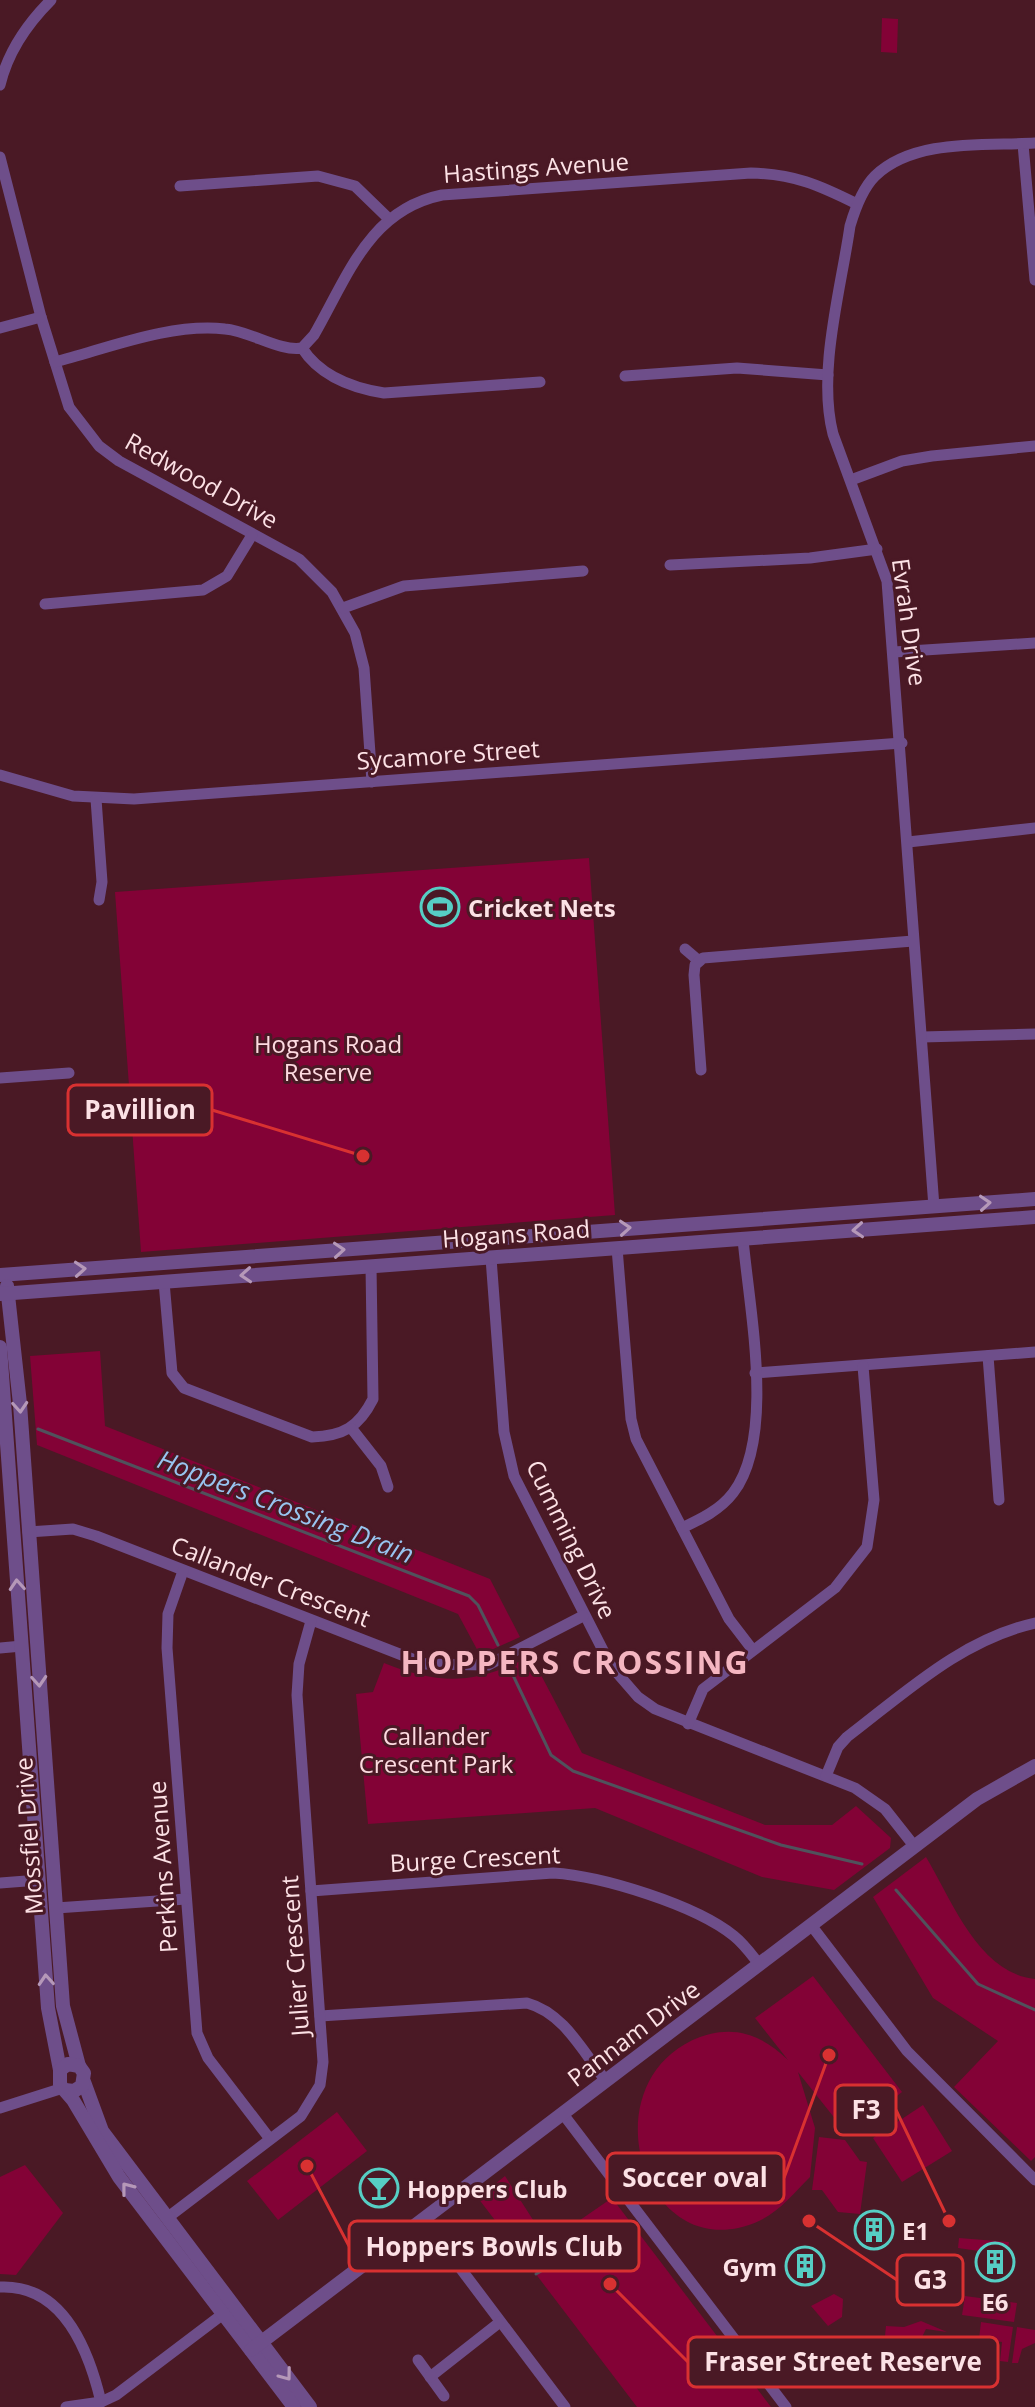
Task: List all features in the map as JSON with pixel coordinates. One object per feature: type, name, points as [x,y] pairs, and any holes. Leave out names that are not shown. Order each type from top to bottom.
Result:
[{"type":"street","points":[[0,85],[10,55],[32,19],[51,0]]},
{"type":"street","points":[[1029,143],[1035,280]]},
{"type":"street","name":"Evrah Drive","points":[[934,1207],[913,941],[902,743],[887,581],[831,425],[828,375],[850,226],[857,204],[875,176],[909,157],[944,148],[1029,143]]},
{"type":"street","name":"Redwood Drive","points":[[0,157],[41,317],[69,407],[99,446],[299,559],[318,575],[343,608],[364,668],[372,782]]},
{"type":"street","name":"Hastings Avenue","points":[[302,348],[314,335],[365,248],[388,218],[419,200],[442,195],[751,173],[784,174],[813,183],[857,204]]},
{"type":"street","points":[[180,186],[318,176],[355,186],[388,218]]},
{"type":"street","points":[[0,328],[41,317]]},
{"type":"street","points":[[55,362],[165,333],[206,328],[262,337],[288,349],[302,348],[321,371],[363,390],[384,393],[540,382]]},
{"type":"street","points":[[625,376],[737,368],[828,375]]},
{"type":"street","points":[[851,480],[902,461],[1035,446]]},
{"type":"street","points":[[45,604],[203,590],[227,576],[252,535]]},
{"type":"street","points":[[670,565],[810,558],[877,549]]},
{"type":"street","points":[[343,608],[404,586],[583,571]]},
{"type":"street","points":[[894,652],[1035,643]]},
{"type":"street","name":"Sycamore Street","points":[[0,775],[96,799],[134,799],[902,743]]},
{"type":"street","points":[[96,799],[102,882],[99,900]]},
{"type":"street","points":[[908,842],[1035,828]]},
{"type":"street","points":[[699,961],[721,954],[913,941]]},
{"type":"street","points":[[685,949],[699,961]]},
{"type":"street","points":[[699,961],[694,975],[701,1070]]},
{"type":"street","points":[[922,1037],[1035,1034]]},
{"type":"street","points":[[0,1078],[69,1073]]},
{"type":"street","name":"Hogans Road","points":[[1,1277],[1035,1199]]},
{"type":"street","points":[[934,1207],[936,1224]]},
{"type":"street","name":"Hogans Road","points":[[5,1293],[1035,1217]]},
{"type":"street","points":[[579,1231],[588,1250]]},
{"type":"street","points":[[682,1528],[722,1505],[733,1493],[750,1462],[757,1428],[743,1239]]},
{"type":"street","points":[[491,1240],[491,1258]]},
{"type":"street","points":[[617,1248],[631,1419],[636,1439],[729,1619],[752,1649]]},
{"type":"street","name":"Cumming Drive","points":[[491,1258],[509,1455],[523,1498],[583,1616],[622,1682],[655,1709],[855,1788],[885,1809],[915,1847]]},
{"type":"street","points":[[164,1282],[172,1373],[184,1388],[312,1437],[333,1437],[352,1429],[365,1415],[373,1399],[371,1266]]},
{"type":"street","name":"Mossfiel Drive","points":[[1,1277],[5,1293],[12,1501]]},
{"type":"street","name":"Mossfiel Drive","points":[[0,1347],[12,1501],[21,1532],[49,1908],[63,2006],[79,2066],[102,2131],[162,2222],[228,2310],[310,2407]]},
{"type":"street","points":[[755,1373],[1035,1352]]},
{"type":"street","points":[[988,1356],[999,1500]]},
{"type":"street","points":[[688,1724],[703,1689],[835,1588],[867,1547],[874,1500],[863,1366]]},
{"type":"street","points":[[352,1429],[381,1466],[388,1487]]},
{"type":"street","name":"Callander Crescent","points":[[21,1532],[73,1529],[425,1664],[488,1665],[583,1616]]},
{"type":"street","name":"Perkins Avenue","points":[[183,1571],[172,1595],[167,1630],[199,2041],[270,2139]]},
{"type":"street","name":"Julier Crescent","points":[[162,2222],[301,2116],[320,2085],[323,2062],[297,1695],[299,1664],[311,1621]]},
{"type":"street","points":[[826,1776],[838,1747],[847,1737],[942,1665],[988,1637],[1035,1623]]},
{"type":"street","points":[[0,1648],[29,1645]]},
{"type":"street","name":"Pannam Drive","points":[[257,2346],[997,1785],[1035,1766]]},
{"type":"street","name":"Burge Crescent","points":[[311,1891],[553,1873],[582,1875],[625,1886],[719,1926],[735,1936],[759,1964]]},
{"type":"street","points":[[0,1883],[46,1879]]},
{"type":"street","points":[[49,1908],[186,1899]]},
{"type":"street","name":"Mossfiel Drive","points":[[49,1908],[48,2008],[62,2080],[119,2177],[162,2222]]},
{"type":"street","points":[[811,1925],[907,2051],[1035,2180]]},
{"type":"street","points":[[320,2016],[527,2003],[542,2007],[557,2018],[606,2081]]},
{"type":"street","points":[[0,2108],[62,2080],[68,2064],[79,2066]]},
{"type":"street","points":[[62,2080],[79,2089],[84,2082]]},
{"type":"street","points":[[563,2114],[786,2407]]},
{"type":"street","points":[[424,2220],[565,2407]]},
{"type":"street","points":[[0,2287],[35,2293],[66,2319],[92,2362],[101,2402]]},
{"type":"street","points":[[68,2407],[101,2402],[129,2386],[228,2310]]},
{"type":"street","points":[[430,2377],[500,2322]]},
{"type":"street","name":"Mossfiel Drive","points":[[257,2346],[294,2407]]},
{"type":"street","points":[[418,2360],[444,2396]]},
{"type":"green space","points":[[882,18],[898,19],[897,53],[881,52]]},
{"type":"green space","name":"Hogans Road Reserve","points":[[589,858],[615,1215],[141,1252],[115,892]]},
{"type":"green space","points":[[100,1351],[105,1426],[490,1579],[520,1637],[480,1655],[458,1614],[37,1445],[30,1356]]},
{"type":"green space","name":"Callander Crescent Park","points":[[531,1656],[582,1753],[765,1825],[832,1825],[856,1806],[891,1838],[890,1848],[834,1890],[762,1877],[595,1808],[368,1824],[356,1694],[373,1692],[384,1663],[424,1676],[458,1679],[493,1672]]},
{"type":"green space","points":[[926,1857],[957,1913],[982,1949],[1015,1974],[1035,1979],[1035,2157],[1031,2161],[954,2087],[998,2041],[933,1998],[873,1897]]},
{"type":"green space","points":[[813,1976],[902,2092],[848,2135],[798,2072],[815,2128],[810,2177],[780,2207],[759,2221],[719,2230],[685,2220],[659,2197],[643,2165],[638,2128],[645,2092],[665,2060],[700,2037],[713,2033],[748,2035],[769,2044],[788,2060],[755,2018]]},
{"type":"green space","points":[[923,2105],[952,2151],[902,2182],[873,2138]]},
{"type":"green space","points":[[337,2112],[367,2151],[278,2220],[247,2181]]},
{"type":"green space","points":[[819,2137],[845,2140],[860,2161],[867,2162],[860,2214],[838,2212],[822,2190],[812,2190]]},
{"type":"green space","points":[[25,2165],[63,2213],[16,2275],[0,2274],[0,2177]]},
{"type":"green space","points":[[505,2176],[535,2223],[550,2234],[567,2229],[612,2198],[771,2407],[637,2407],[478,2198]]},
{"type":"green space","points":[[959,2238],[1009,2242],[1007,2255],[958,2248]]},
{"type":"green space","points":[[834,2294],[843,2299],[842,2317],[828,2326],[811,2306]]},
{"type":"green space","points":[[965,2296],[1017,2303],[1014,2322],[962,2315]]},
{"type":"green space","points":[[921,2321],[947,2332],[926,2329],[920,2341],[885,2336],[886,2326],[904,2327]]},
{"type":"green space","points":[[981,2322],[1013,2327],[1008,2362],[1000,2361],[1002,2342],[979,2339]]},
{"type":"green space","points":[[1017,2327],[1035,2330],[1035,2343],[1022,2349],[1018,2363],[1012,2363]]},
{"type":"waterway","name":"Hoppers Crossing Drain","points":[[38,1429],[469,1596],[478,1605],[498,1645]]},
{"type":"waterway","name":"Hoppers Crossing Drain","points":[[511,1671],[551,1755],[573,1771],[781,1845],[862,1864]]},
{"type":"waterway","name":"Hoppers Crossing Drain","points":[[896,1890],[978,1984],[1035,2010]]},
{"type":"waterway","points":[[545,2268],[582,2252],[603,2237]]},
{"type":"waterway","points":[[536,2274],[543,2270]]},
{"type":"place","name":"Cricket Nets","points":[[440,907]]},
{"type":"place","name":"Pavillion","points":[[363,1156]]},
{"type":"place","name":"Soccer oval","points":[[829,2055]]},
{"type":"place","name":"Hoppers Bowls Club","points":[[307,2166]]},
{"type":"place","name":"Hoppers Club","points":[[379,2188]]},
{"type":"place","name":"G3","points":[[809,2221]]},
{"type":"place","name":"F3","points":[[949,2221]]},
{"type":"place","name":"E1","points":[[874,2230]]},
{"type":"place","name":"E6","points":[[995,2262]]},
{"type":"place","name":"Gym","points":[[805,2266]]},
{"type":"place","name":"Fraser Street Reserve","points":[[610,2284]]},
{"type":"district","name":"HOPPERS CROSSING","points":[[575,1661]]}]
